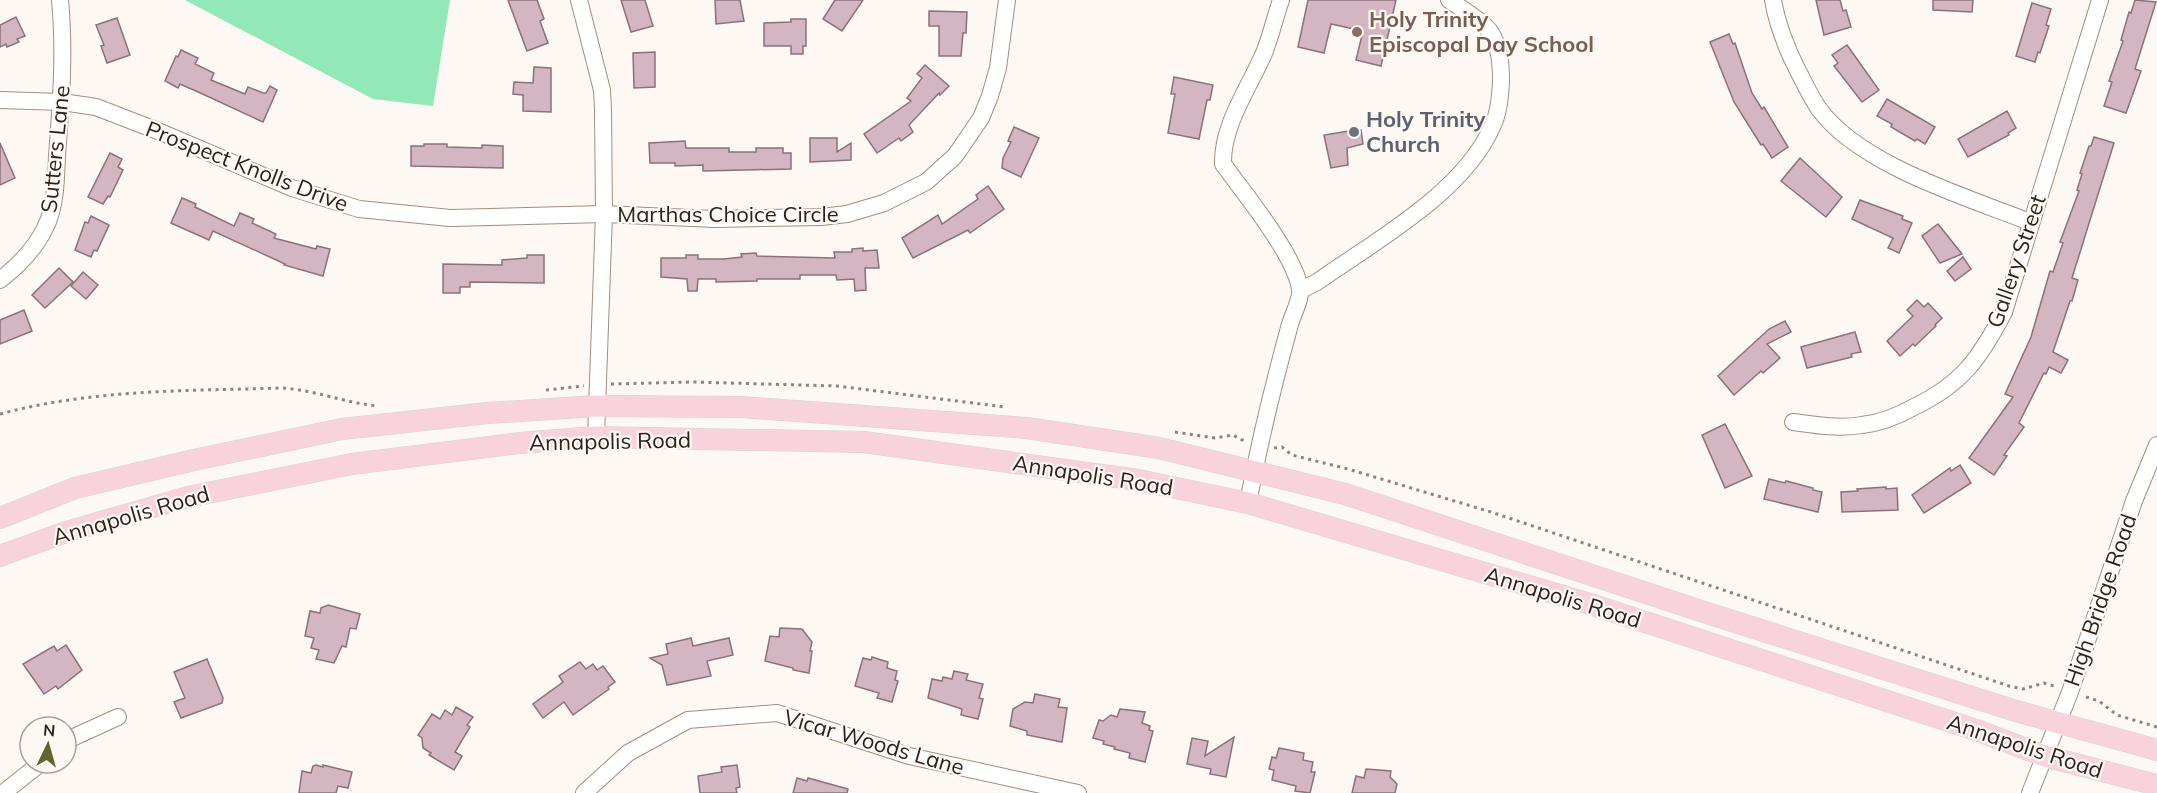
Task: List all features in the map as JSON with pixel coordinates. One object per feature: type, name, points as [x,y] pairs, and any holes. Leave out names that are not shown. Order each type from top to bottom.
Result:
[{"type":"main road","name":"Annapolis Road","points":[[0,518],[75,488],[342,429],[488,413],[597,406],[741,407],[1027,428],[1159,448],[1345,494],[1715,616],[2057,724],[2157,750]]},
{"type":"main road","name":"Annapolis Road","points":[[0,556],[66,532],[188,497],[362,463],[520,443],[596,437],[864,442],[1138,480],[1248,503],[1590,604],[1979,731],[2044,756],[2157,785]]},
{"type":"street","name":"Sutters Lane","points":[[0,280],[31,250],[49,218],[56,175],[62,102],[60,0]]},
{"type":"street","name":"Marthas Choice Circle","points":[[579,0],[602,90],[604,214],[596,437]]},
{"type":"street","name":"Marthas Choice Circle","points":[[604,214],[714,219],[822,217],[864,210],[884,203],[926,182],[955,156],[981,118],[998,68],[1007,0]]},
{"type":"street","points":[[1248,503],[1289,327],[1301,290],[1276,239],[1223,164],[1224,142],[1266,50],[1281,0]]},
{"type":"street","points":[[1773,0],[1783,37],[1808,91],[1820,110],[1852,141],[1918,178],[2030,222]]},
{"type":"street","name":"Gallery Street","points":[[1793,423],[1861,425],[1904,413],[1946,390],[1959,379],[1980,354],[2004,312],[2100,0]]},
{"type":"street","points":[[1301,290],[1317,282],[1431,201],[1474,156],[1493,126],[1500,99],[1500,57],[1496,44],[1490,31],[1454,2]]},
{"type":"street","name":"Prospect Knolls Drive","points":[[0,100],[62,102],[96,107],[282,184],[347,207],[450,218],[604,214]]},
{"type":"street","name":"High Bridge Road","points":[[2030,793],[2149,486],[2157,447]]},
{"type":"street","name":"Vicar Woods Lane","points":[[584,793],[627,753],[688,720],[777,713],[909,756],[1078,793]]},
{"type":"street","points":[[78,735],[118,717]]},
{"type":"street","points":[[3,793],[26,775]]},
{"type":"path","points":[[2099,701],[2116,715],[2157,726]]},
{"type":"green space","points":[[185,0],[450,0],[433,106],[373,99]]},
{"type":"building","points":[[508,0],[537,0],[544,19],[540,21],[548,43],[527,51]]},
{"type":"building","points":[[621,0],[645,0],[653,26],[631,32]]},
{"type":"building","points":[[715,0],[740,0],[744,21],[716,24]]},
{"type":"building","points":[[835,0],[863,0],[842,31],[823,19]]},
{"type":"building","points":[[1308,0],[1396,0],[1381,66],[1356,60],[1363,31],[1331,24],[1324,53],[1298,47]]},
{"type":"building","points":[[1816,0],[1840,0],[1851,27],[1824,35]]},
{"type":"building","points":[[1933,0],[1973,0],[1972,12],[1933,10]]},
{"type":"building","points":[[2135,0],[2156,2],[2135,69],[2141,71],[2126,113],[2104,106],[2129,12],[2131,13]]},
{"type":"building","points":[[2032,3],[2051,9],[2046,25],[2049,26],[2035,62],[2016,56]]},
{"type":"building","points":[[929,11],[967,12],[966,33],[963,33],[961,56],[939,56],[939,26],[929,26]]},
{"type":"building","points":[[16,17],[25,36],[17,39],[19,42],[0,47],[0,25]]},
{"type":"building","points":[[117,18],[130,55],[107,63],[101,46],[104,45],[96,25]]},
{"type":"building","points":[[791,19],[806,19],[806,46],[803,46],[803,54],[791,54],[791,46],[764,46],[764,23],[791,22]]},
{"type":"building","points":[[1729,34],[1733,44],[1735,43],[1752,93],[1762,109],[1764,107],[1788,147],[1772,158],[1763,144],[1761,145],[1734,102],[1710,42]]},
{"type":"building","points":[[1847,45],[1879,90],[1862,102],[1834,66],[1838,63],[1832,55]]},
{"type":"building","points":[[181,50],[198,58],[195,64],[214,73],[211,80],[245,94],[248,87],[263,93],[266,93],[270,86],[277,90],[263,122],[180,84],[178,88],[165,81]]},
{"type":"building","points":[[655,52],[655,87],[634,88],[633,53]]},
{"type":"building","points":[[925,65],[949,86],[940,95],[939,93],[909,125],[913,132],[901,141],[899,138],[877,153],[864,134],[911,101],[907,98],[922,78],[917,74]]},
{"type":"building","points":[[534,67],[551,68],[551,112],[523,111],[523,95],[513,94],[514,82],[533,83]]},
{"type":"building","points":[[1174,77],[1213,85],[1210,100],[1207,100],[1199,139],[1168,133],[1175,94],[1171,94]]},
{"type":"building","points":[[1887,99],[1935,127],[1925,144],[1891,127],[1892,124],[1877,116]]},
{"type":"building","points":[[2007,111],[2016,128],[2008,133],[2009,135],[1968,157],[1958,139]]},
{"type":"building","points":[[1014,127],[1039,138],[1021,177],[1002,168],[1003,158],[1011,142],[1008,141]]},
{"type":"building","points":[[1361,130],[1363,144],[1347,148],[1348,165],[1331,168],[1324,135]]},
{"type":"building","points":[[2094,137],[2114,143],[2072,278],[2078,280],[2072,301],[2070,301],[2053,352],[2068,360],[2061,373],[2049,367],[2046,374],[2044,373],[2019,423],[2024,427],[2004,455],[2007,456],[1994,475],[1969,458],[2013,397],[2005,394],[2031,337],[2050,271],[2053,272],[2063,243],[2060,242],[2079,191],[2077,190],[2082,174],[2080,173]]},
{"type":"building","points":[[810,138],[837,138],[837,152],[851,143],[851,160],[810,162]]},
{"type":"building","points":[[685,141],[686,148],[729,148],[729,152],[756,152],[756,148],[783,148],[783,153],[791,153],[791,169],[703,171],[703,165],[675,166],[675,163],[650,163],[649,143]]},
{"type":"building","points":[[0,143],[15,178],[0,185]]},
{"type":"building","points":[[424,144],[482,148],[482,145],[503,146],[503,168],[411,166],[411,146],[424,146]]},
{"type":"building","points":[[110,153],[122,159],[118,167],[123,170],[110,197],[108,196],[103,204],[88,197]]},
{"type":"building","points":[[1800,158],[1842,197],[1826,217],[1781,181]]},
{"type":"building","points":[[988,186],[1004,209],[970,233],[968,230],[913,258],[902,238],[938,215],[942,224],[978,199],[976,195]]},
{"type":"building","points":[[182,198],[234,226],[240,213],[254,219],[252,223],[276,234],[274,238],[316,249],[317,246],[330,249],[323,276],[284,265],[213,231],[209,240],[171,223]]},
{"type":"building","points":[[1860,200],[1903,216],[1902,219],[1912,223],[1899,253],[1888,248],[1893,238],[1852,219]]},
{"type":"building","points":[[91,216],[109,225],[97,251],[94,250],[91,257],[75,250],[85,222],[88,223]]},
{"type":"building","points":[[1938,224],[1962,254],[1940,263],[1922,236]]},
{"type":"building","points":[[863,248],[863,251],[877,250],[879,268],[865,268],[866,290],[855,291],[854,279],[837,280],[836,275],[800,275],[800,279],[757,279],[757,281],[716,282],[716,279],[698,279],[697,291],[688,291],[687,279],[661,277],[661,258],[686,258],[686,255],[698,255],[698,259],[724,259],[756,253],[757,256],[835,258],[834,252],[852,252],[852,249]]},
{"type":"building","points":[[527,255],[544,255],[544,283],[470,282],[470,287],[460,287],[460,293],[443,293],[443,264],[502,265],[502,260],[527,258]]},
{"type":"building","points":[[1963,257],[1971,269],[1955,281],[1947,271]]},
{"type":"building","points":[[59,268],[73,282],[45,308],[32,295]]},
{"type":"building","points":[[83,272],[98,285],[86,299],[71,286]]},
{"type":"building","points":[[1917,300],[1924,307],[1928,303],[1942,318],[1915,346],[1913,344],[1900,356],[1887,341],[1913,316],[1907,310]]},
{"type":"building","points":[[24,310],[32,331],[0,344],[0,320]]},
{"type":"building","points":[[1785,321],[1791,332],[1767,344],[1780,358],[1734,395],[1718,376],[1769,329]]},
{"type":"building","points":[[1855,332],[1861,352],[1851,354],[1852,357],[1807,368],[1801,347]]},
{"type":"building","points":[[1725,424],[1752,476],[1725,488],[1702,435]]},
{"type":"building","points":[[1960,465],[1971,483],[1924,513],[1912,495],[1950,468],[1951,471]]},
{"type":"building","points":[[1769,479],[1785,483],[1786,481],[1822,492],[1818,512],[1764,499]]},
{"type":"building","points":[[1886,487],[1886,489],[1897,488],[1898,510],[1842,512],[1841,492]]},
{"type":"building","points":[[328,605],[360,614],[356,629],[350,628],[346,647],[342,646],[334,663],[316,659],[319,650],[311,648],[314,638],[305,636],[310,611],[320,613],[321,608]]},
{"type":"building","points":[[780,628],[802,629],[812,642],[809,673],[765,661],[770,636],[779,637]]},
{"type":"building","points":[[691,638],[693,646],[729,638],[733,655],[707,661],[711,676],[667,685],[662,665],[650,658],[668,654],[666,644]]},
{"type":"building","points":[[66,645],[82,670],[58,689],[56,686],[44,694],[23,664],[54,646],[57,651]]},
{"type":"building","points":[[872,657],[888,662],[887,668],[897,671],[895,680],[898,681],[892,702],[877,698],[879,693],[855,686],[863,658],[871,660]]},
{"type":"building","points":[[207,659],[223,698],[222,703],[181,718],[174,702],[185,698],[174,672]]},
{"type":"building","points":[[580,662],[586,669],[593,664],[597,670],[603,666],[615,682],[573,715],[564,702],[543,718],[533,704],[563,682],[559,676]]},
{"type":"building","points":[[954,671],[968,674],[966,680],[983,684],[979,698],[983,699],[978,719],[961,715],[962,709],[928,698],[932,679],[942,681],[943,677],[952,679]]},
{"type":"building","points":[[1035,694],[1060,699],[1058,707],[1067,708],[1062,742],[1027,735],[1027,731],[1010,726],[1013,709],[1025,702],[1033,703]]},
{"type":"building","points":[[456,707],[473,717],[467,725],[470,727],[455,752],[462,756],[454,770],[429,755],[431,753],[423,748],[422,738],[418,735],[432,714],[440,719],[445,710],[452,715]]},
{"type":"building","points":[[1120,709],[1145,712],[1142,723],[1150,726],[1149,730],[1153,731],[1145,762],[1129,758],[1130,753],[1114,749],[1115,747],[1103,744],[1104,741],[1093,738],[1099,720],[1103,721],[1111,715],[1117,717]]},
{"type":"building","points":[[1234,737],[1226,777],[1210,774],[1211,769],[1187,764],[1192,738],[1208,741],[1205,756]]},
{"type":"building","points":[[1279,748],[1304,753],[1303,760],[1313,762],[1311,772],[1315,772],[1310,793],[1295,791],[1296,786],[1272,780],[1274,770],[1269,769],[1272,757],[1276,758]]},
{"type":"building","points":[[737,765],[740,787],[736,788],[737,793],[700,793],[698,776],[722,772],[721,767]]},
{"type":"building","points":[[313,766],[352,772],[348,788],[338,786],[336,793],[299,793],[302,771],[311,773]]},
{"type":"building","points":[[1366,769],[1391,771],[1390,777],[1397,784],[1395,793],[1352,793],[1356,776],[1364,778]]},
{"type":"building","points":[[797,778],[807,781],[808,778],[848,789],[847,793],[793,793]]},
{"type":"place","name":"Holy Trinity Episcopal Day School","points":[[1357,32]]},
{"type":"place","name":"Holy Trinity Church","points":[[1354,132]]}]
